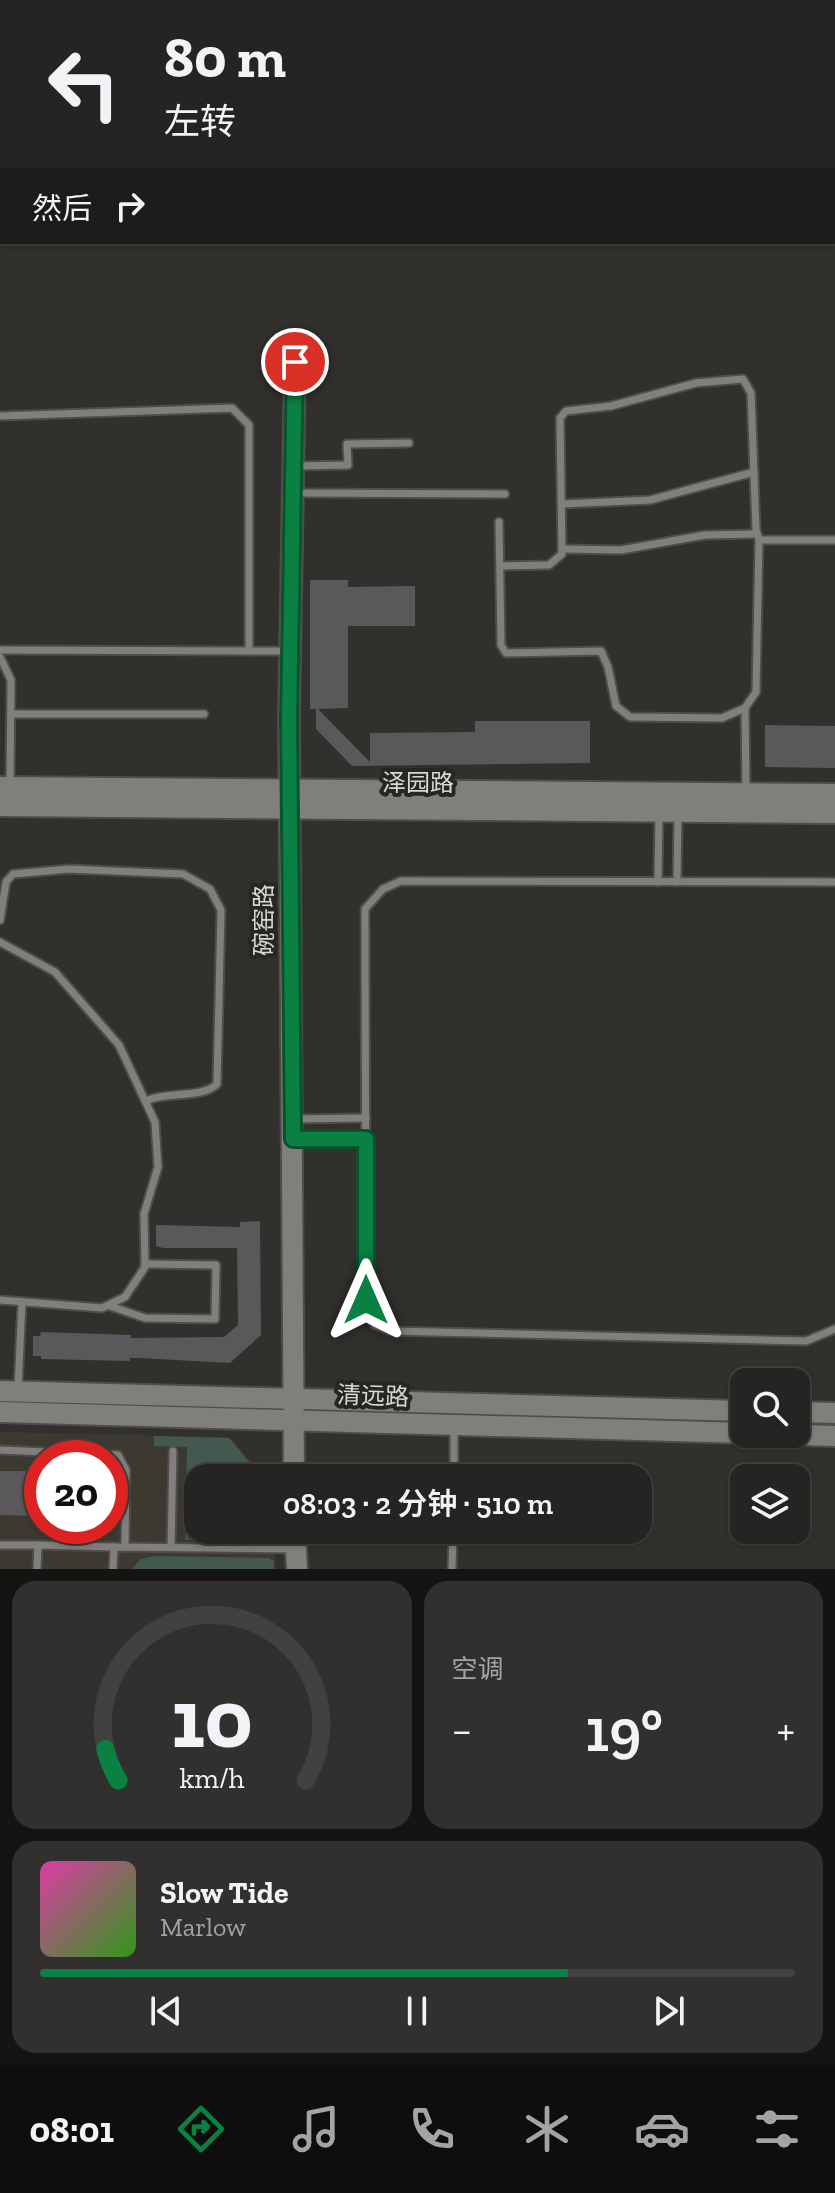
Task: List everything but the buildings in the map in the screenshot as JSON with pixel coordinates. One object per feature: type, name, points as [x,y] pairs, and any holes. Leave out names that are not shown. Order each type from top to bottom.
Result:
[{"type":"street","name":"碗窑路","points":[[294,1464],[290,651],[295,362]]},
{"type":"street","name":"泽园路","points":[[5,787],[669,811],[835,813]]},
{"type":"street","name":"泽园路","points":[[0,806],[290,799],[835,794]]},
{"type":"street","name":"清远路","points":[[9,1391],[730,1411]]},
{"type":"street","name":"清远路","points":[[0,1412],[730,1433]]},
{"type":"street","points":[[810,1412],[835,1413]]},
{"type":"street","points":[[810,1435],[835,1436]]},
{"type":"lane","points":[[499,522],[501,645],[506,653],[601,651],[608,667],[616,706],[630,717],[722,718],[745,708],[756,692],[758,537],[748,383],[743,379],[696,383],[611,406],[566,411],[560,418],[563,549],[560,558],[549,565],[500,566]]},
{"type":"lane","points":[[0,416],[232,408],[242,414],[249,425],[249,651]]},
{"type":"lane","points":[[293,466],[348,465],[347,444],[409,443]]},
{"type":"lane","points":[[562,504],[650,500],[754,472]]},
{"type":"lane","points":[[293,493],[505,494]]},
{"type":"lane","points":[[563,549],[621,550],[705,535],[835,540]]},
{"type":"lane","points":[[0,650],[290,651]]},
{"type":"lane","points":[[0,657],[11,680],[5,787]]},
{"type":"lane","points":[[745,708],[746,793]]},
{"type":"lane","points":[[11,714],[204,714]]},
{"type":"lane","points":[[658,882],[669,811]]},
{"type":"lane","points":[[669,811],[677,882]]},
{"type":"lane","points":[[0,920],[6,882],[13,874],[69,869],[183,874],[204,884],[214,895],[221,910],[217,1084],[211,1090],[160,1095],[148,1100]]},
{"type":"lane","points":[[835,882],[401,881],[376,895],[365,909],[366,1309],[380,1330],[806,1341],[835,1329]]},
{"type":"lane","points":[[0,942],[55,972],[91,1009],[119,1045],[148,1100],[155,1122],[158,1167],[144,1214],[145,1264],[132,1290],[110,1306],[102,1308],[0,1300]]},
{"type":"lane","points":[[292,1129],[366,1118]]},
{"type":"lane","points":[[292,1129],[366,1139]]},
{"type":"lane","points":[[110,1306],[145,1318],[215,1319],[216,1265],[145,1264]]},
{"type":"lane","points":[[9,1391],[22,1302]]},
{"type":"lane","points":[[454,1425],[454,1464]]},
{"type":"lane","points":[[0,1450],[118,1455],[126,1470],[125,1547]]},
{"type":"lane","points":[[171,1547],[173,1451]]},
{"type":"lane","points":[[452,1569],[453,1544]]},
{"type":"lane","points":[[0,1545],[296,1549]]},
{"type":"lane","points":[[37,1569],[38,1545]]},
{"type":"lane","points":[[113,1569],[114,1547]]},
{"type":"shaded area","points":[[0,1432],[230,1437],[252,1464],[184,1464],[184,1544],[275,1544],[276,1569],[0,1569]]},
{"type":"green space","points":[[154,1436],[229,1438],[251,1464],[187,1464],[187,1447],[154,1446]]},
{"type":"green space","points":[[154,1556],[268,1558],[274,1561],[274,1569],[132,1569],[141,1559]]},
{"type":"route","points":[[295,362],[289,719],[293,1139],[366,1139],[366,1300]]}]
